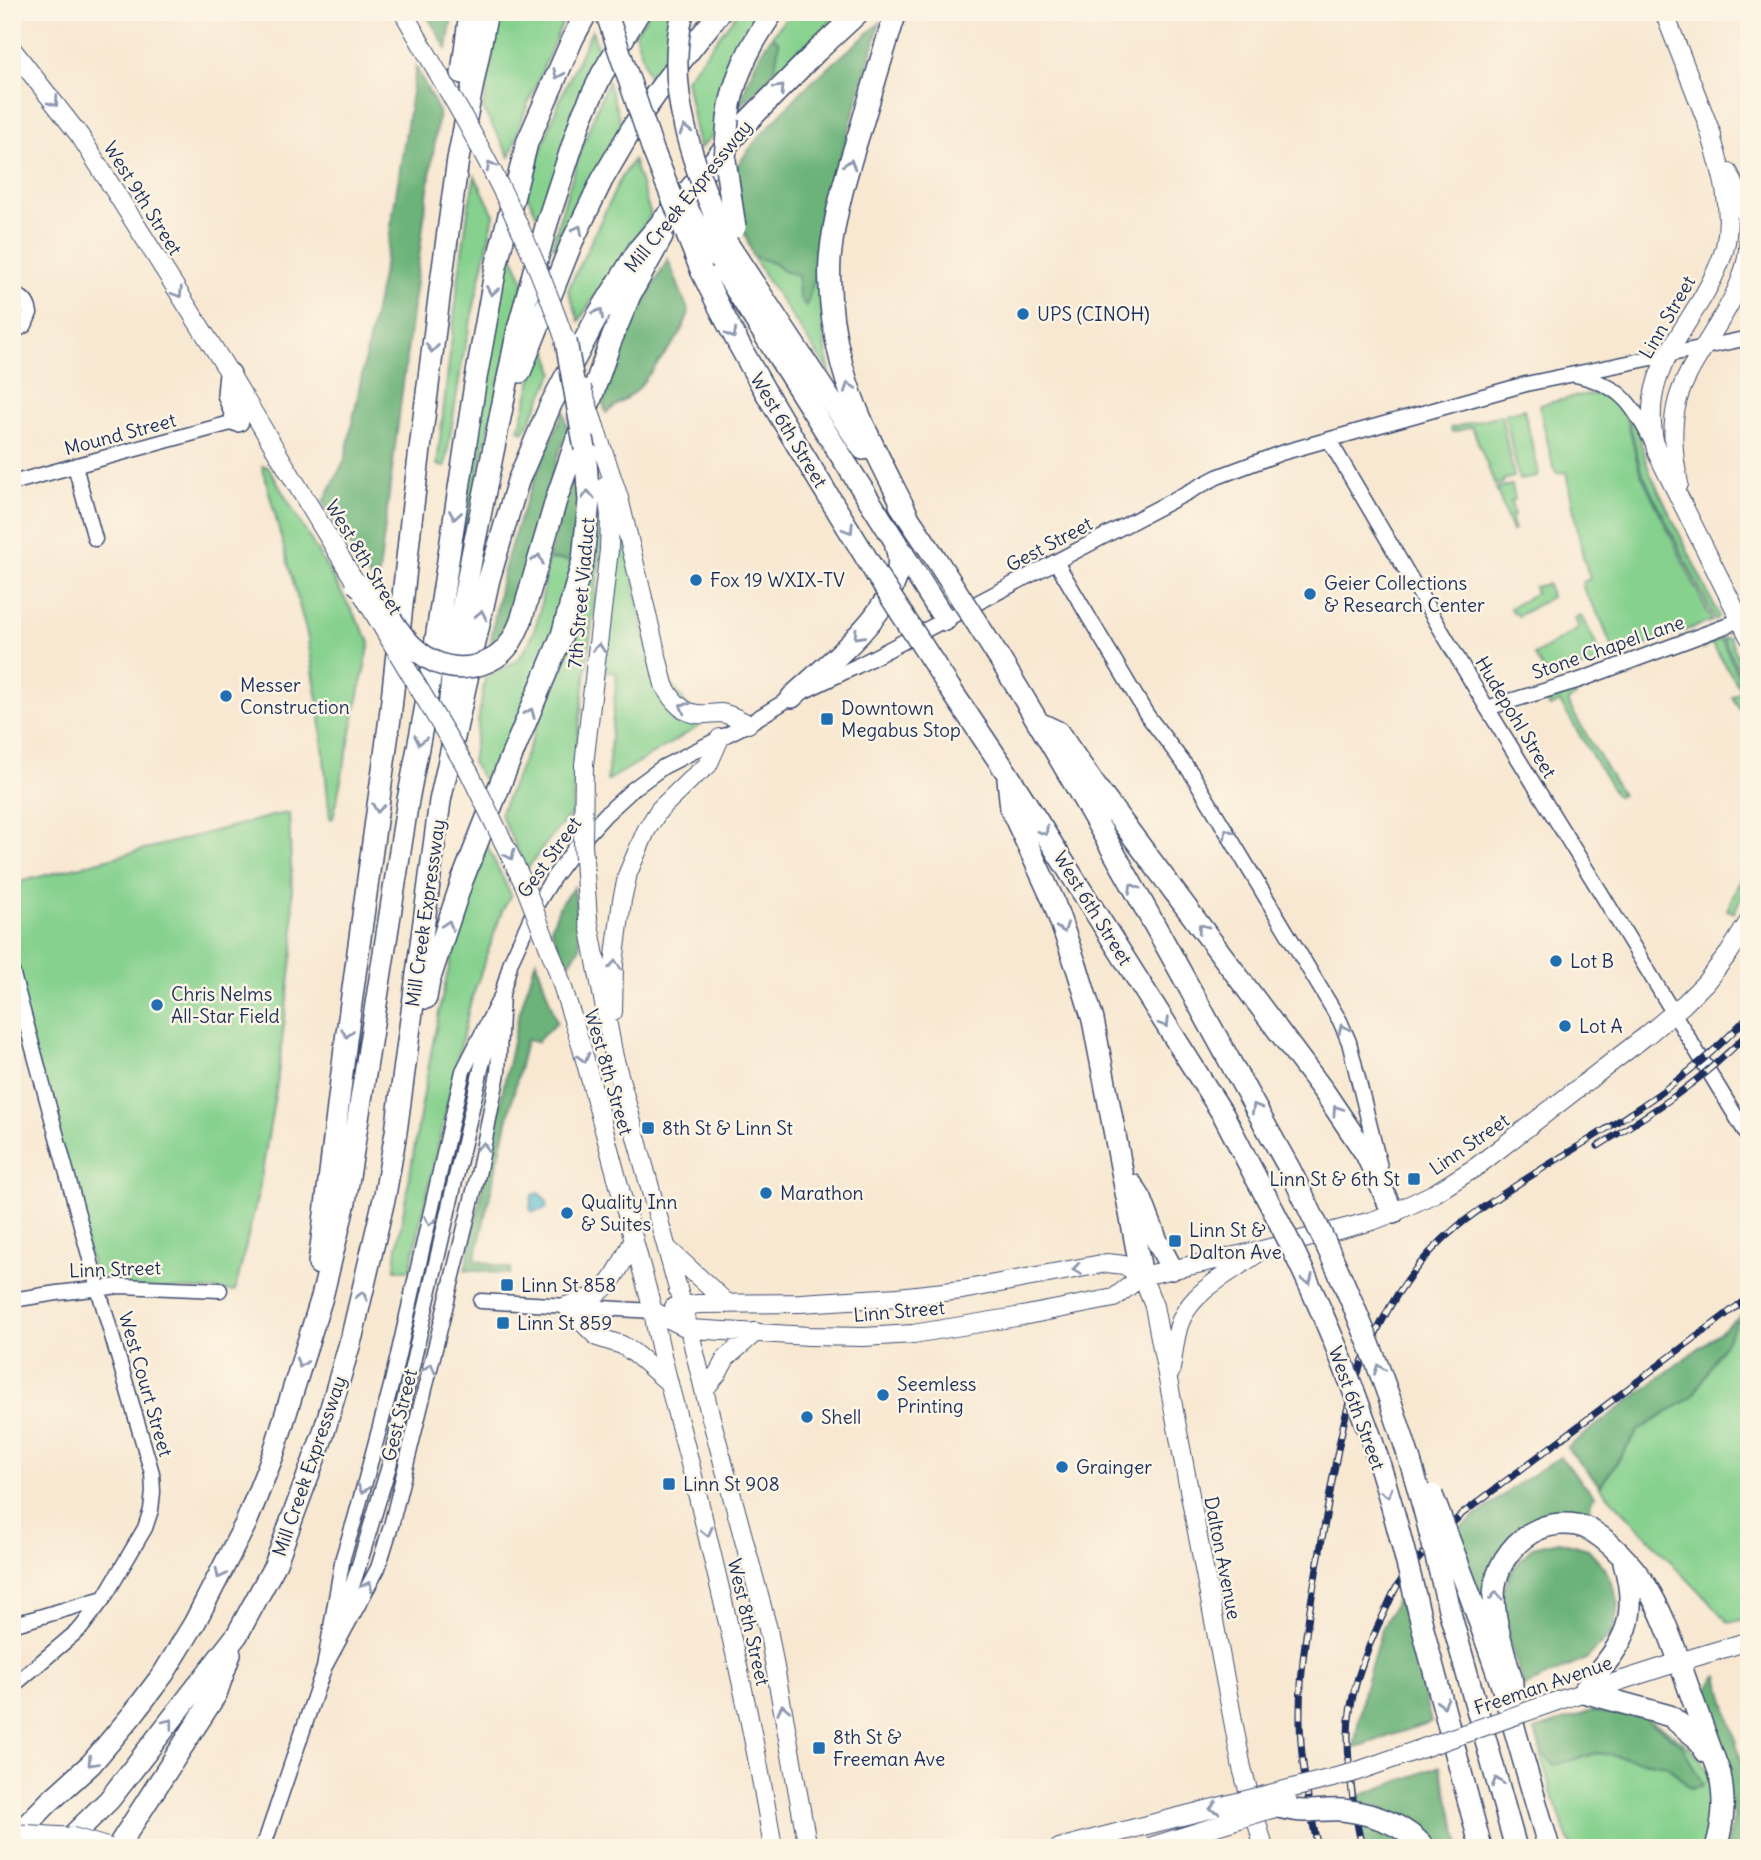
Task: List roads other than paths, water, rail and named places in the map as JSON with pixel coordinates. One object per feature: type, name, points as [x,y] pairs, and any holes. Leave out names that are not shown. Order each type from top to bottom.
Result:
[{"type":"highway","points":[[458,159],[462,78],[470,12]]},
{"type":"highway","points":[[322,1297],[319,1258],[390,718],[440,290],[458,159],[487,12]]},
{"type":"highway","name":"Mill Creek Expressway","points":[[12,1840],[91,1765],[164,1673],[194,1624],[246,1523],[273,1455],[322,1297],[345,1202],[496,267],[527,143],[587,12]]},
{"type":"highway","points":[[606,12],[653,149],[719,249],[945,620]]},
{"type":"highway","points":[[615,12],[631,82]]},
{"type":"highway","points":[[440,802],[455,646],[519,329],[547,223],[582,116],[602,74],[639,12]]},
{"type":"highway","points":[[683,12],[677,40],[680,111],[719,249],[780,324],[908,516]]},
{"type":"highway","points":[[493,454],[526,357],[572,242],[602,180],[666,80],[720,12]]},
{"type":"highway","points":[[719,249],[728,119],[733,92],[744,61],[773,12]]},
{"type":"highway","name":"Mill Creek Expressway","points":[[60,1848],[108,1800],[237,1635],[275,1565],[323,1435],[352,1336],[385,1195],[396,1132],[440,802],[489,579],[518,481],[551,404],[598,315],[639,249],[745,124],[859,12]]},
{"type":"highway","points":[[896,12],[849,165],[830,257],[830,282],[833,320],[848,386],[863,426],[908,516]]},
{"type":"highway","points":[[356,583],[379,605],[410,644],[434,663],[455,668],[476,666],[505,650],[522,621],[557,497],[610,343],[630,295],[685,195]]},
{"type":"highway","name":"West 6th Street","points":[[719,249],[723,317],[753,373],[876,574],[1007,773],[1224,1116],[1278,1217],[1337,1349],[1371,1439],[1481,1848]]},
{"type":"highway","points":[[396,1132],[411,1103],[429,981],[477,842],[562,635],[583,560],[589,500],[585,449],[566,341]]},
{"type":"highway","points":[[230,374],[228,394],[239,421]]},
{"type":"highway","name":"West 6th Street","points":[[908,516],[1001,661],[1092,814],[1289,1168],[1339,1270],[1402,1434],[1516,1848]]},
{"type":"highway","points":[[792,697],[856,639],[895,582],[900,567],[898,551],[890,532]]},
{"type":"highway","points":[[1039,723],[1058,732],[1096,787],[1325,1093],[1366,1153],[1393,1213]]},
{"type":"highway","points":[[1007,773],[1011,809],[1053,900],[1093,1020],[1142,1276]]},
{"type":"highway","points":[[1123,1172],[1141,1199],[1172,1269]]},
{"type":"highway","points":[[1402,1434],[1420,1463],[1470,1595],[1509,1711],[1549,1848]]},
{"type":"highway","points":[[1509,1711],[1512,1683],[1494,1603],[1500,1568],[1523,1538],[1540,1528],[1556,1525],[1585,1527],[1623,1558],[1646,1585],[1660,1612],[1720,1774],[1724,1813],[1716,1848]]},
{"type":"highway","points":[[1623,1558],[1632,1605],[1629,1624],[1621,1644],[1583,1692],[1670,1716],[1697,1738],[1720,1774]]},
{"type":"highway","points":[[117,1848],[216,1693],[237,1635]]},
{"type":"highway","points":[[1535,1798],[1546,1808],[1564,1848]]},
{"type":"highway","points":[[1278,1807],[1301,1811],[1343,1810],[1374,1816],[1404,1829],[1425,1848]]},
{"type":"main road","name":"7th Street Viaduct","points":[[403,12],[499,180],[566,341],[595,427],[610,516],[609,550],[584,765],[583,844],[588,919],[614,1057]]},
{"type":"main road","points":[[1664,12],[1708,126]]},
{"type":"main road","name":"West 9th Street","points":[[12,49],[79,136],[230,374]]},
{"type":"main road","name":"Linn Street","points":[[1692,524],[1674,457],[1676,409],[1682,386],[1735,295],[1746,268],[1748,236],[1746,215],[1708,126]]},
{"type":"main road","name":"Linn Street","points":[[1708,126],[1727,200],[1725,247],[1713,278],[1666,356],[1656,379],[1651,404],[1652,432],[1657,453],[1749,637]]},
{"type":"main road","name":"West 8th Street","points":[[230,374],[469,772],[524,884],[557,969],[581,1045],[634,1239],[653,1311],[658,1343],[685,1441],[741,1678],[773,1848]]},
{"type":"main road","points":[[595,427],[619,498],[664,685],[670,697],[676,704],[696,714],[723,713],[748,724]]},
{"type":"main road","points":[[614,1057],[614,964],[628,873],[646,831],[659,810],[708,765],[720,738]]},
{"type":"main road","name":"Linn Street","points":[[653,1311],[689,1328],[809,1336],[913,1334],[1114,1297],[1142,1276],[1262,1250],[1372,1221],[1435,1193],[1476,1167],[1674,1013],[1713,973],[1748,925]]},
{"type":"main road","name":"West 8th Street","points":[[614,1057],[683,1305],[768,1629],[808,1848]]},
{"type":"main road","points":[[634,1239],[623,1262],[606,1286],[593,1296],[566,1306],[597,1337],[622,1345],[669,1383]]},
{"type":"main road","points":[[667,1248],[727,1304]]},
{"type":"main road","points":[[1168,1380],[1177,1334],[1186,1311],[1199,1296],[1262,1250]]},
{"type":"main road","name":"Linn Street","points":[[653,1311],[683,1305],[898,1297],[962,1290],[1107,1263],[1124,1265],[1142,1276]]},
{"type":"main road","name":"Dalton Avenue","points":[[1142,1276],[1153,1306],[1242,1769],[1264,1848]]},
{"type":"main road","points":[[704,1390],[726,1359],[756,1332]]},
{"type":"main road","name":"Freeman Avenue","points":[[1059,1848],[1352,1773],[1583,1692],[1749,1641]]},
{"type":"main road","name":"Freeman Avenue","points":[[1148,1848],[1278,1807],[1352,1773]]},
{"type":"main road","points":[[12,1833],[73,1837],[110,1848]]},
{"type":"street","points":[[12,294],[26,302],[30,313],[25,326],[12,333]]},
{"type":"street","name":"Gest Street","points":[[264,1847],[324,1668],[343,1557],[391,1386],[463,1071],[502,994],[511,961],[531,915],[553,878],[605,815],[633,789],[663,767],[748,724],[792,697],[857,666],[1217,477],[1280,453],[1457,402],[1570,374],[1749,338]]},
{"type":"street","points":[[1570,374],[1611,387],[1622,395],[1641,421],[1657,453]]},
{"type":"street","name":"Mound Street","points":[[12,483],[239,421]]},
{"type":"street","name":"Hudepohl Street","points":[[1328,440],[1487,708],[1749,1138]]},
{"type":"street","points":[[75,466],[95,539]]},
{"type":"street","points":[[1056,562],[1147,715],[1192,774],[1340,1021],[1349,1042],[1393,1213]]},
{"type":"street","name":"Stone Chapel Lane","points":[[1487,708],[1580,680],[1740,619]]},
{"type":"street","name":"West Court Street","points":[[12,971],[98,1288],[152,1473],[153,1492],[145,1528],[104,1598],[80,1628],[14,1685],[12,1680]]},
{"type":"street","name":"Gest Street","points":[[324,1668],[378,1568],[391,1526],[478,1175],[498,1073],[502,994]]},
{"type":"street","points":[[324,1668],[389,1466],[481,1069],[502,994]]},
{"type":"street","name":"Linn Street","points":[[12,1300],[120,1286],[220,1290]]},
{"type":"street","name":"Linn Street","points":[[481,1301],[653,1311]]},
{"type":"street","points":[[12,1625],[104,1598]]},
{"type":"water","points":[[539,1193],[547,1201],[546,1209],[533,1212],[530,1209],[532,1195]]},
{"type":"railway","points":[[1318,1848],[1306,1785],[1301,1738],[1300,1698],[1304,1649],[1342,1430],[1359,1369],[1379,1327],[1418,1265],[1458,1226],[1649,1101],[1701,1061],[1749,1015]]},
{"type":"railway","points":[[1598,1146],[1677,1094],[1714,1066],[1749,1032]]},
{"type":"railway","points":[[1362,1848],[1350,1778],[1348,1736],[1351,1703],[1366,1655],[1398,1585],[1428,1548],[1462,1514],[1749,1297]]},
{"type":"place","name":"UPS (CINOH)","points":[[1023,314]]},
{"type":"place","name":"Fox 19 WXIX-TV","points":[[696,580]]},
{"type":"place","name":"Geier Collections & Research Center","points":[[1310,594]]},
{"type":"place","name":"Messer Construction","points":[[226,696]]},
{"type":"place","name":"Downtown Megabus Stop","points":[[827,719]]},
{"type":"place","name":"Lot B","points":[[1556,961]]},
{"type":"place","name":"Chris Nelms All-Star Field","points":[[157,1005]]},
{"type":"place","name":"Lot A","points":[[1565,1026]]},
{"type":"place","name":"8th St & Linn St","points":[[648,1128]]},
{"type":"place","name":"Linn St & 6th St","points":[[1414,1179]]},
{"type":"place","name":"Marathon","points":[[766,1193]]},
{"type":"place","name":"Quality Inn & Suites","points":[[567,1213]]},
{"type":"place","name":"Linn St & Dalton Ave","points":[[1175,1241]]},
{"type":"place","name":"Linn St 858","points":[[507,1285]]},
{"type":"place","name":"Linn St 859","points":[[503,1323]]},
{"type":"place","name":"Seemless Printing","points":[[883,1395]]},
{"type":"place","name":"Shell","points":[[807,1417]]},
{"type":"place","name":"Grainger","points":[[1062,1467]]},
{"type":"place","name":"Linn St 908","points":[[669,1484]]},
{"type":"place","name":"8th St & Freeman Ave","points":[[819,1748]]}]
